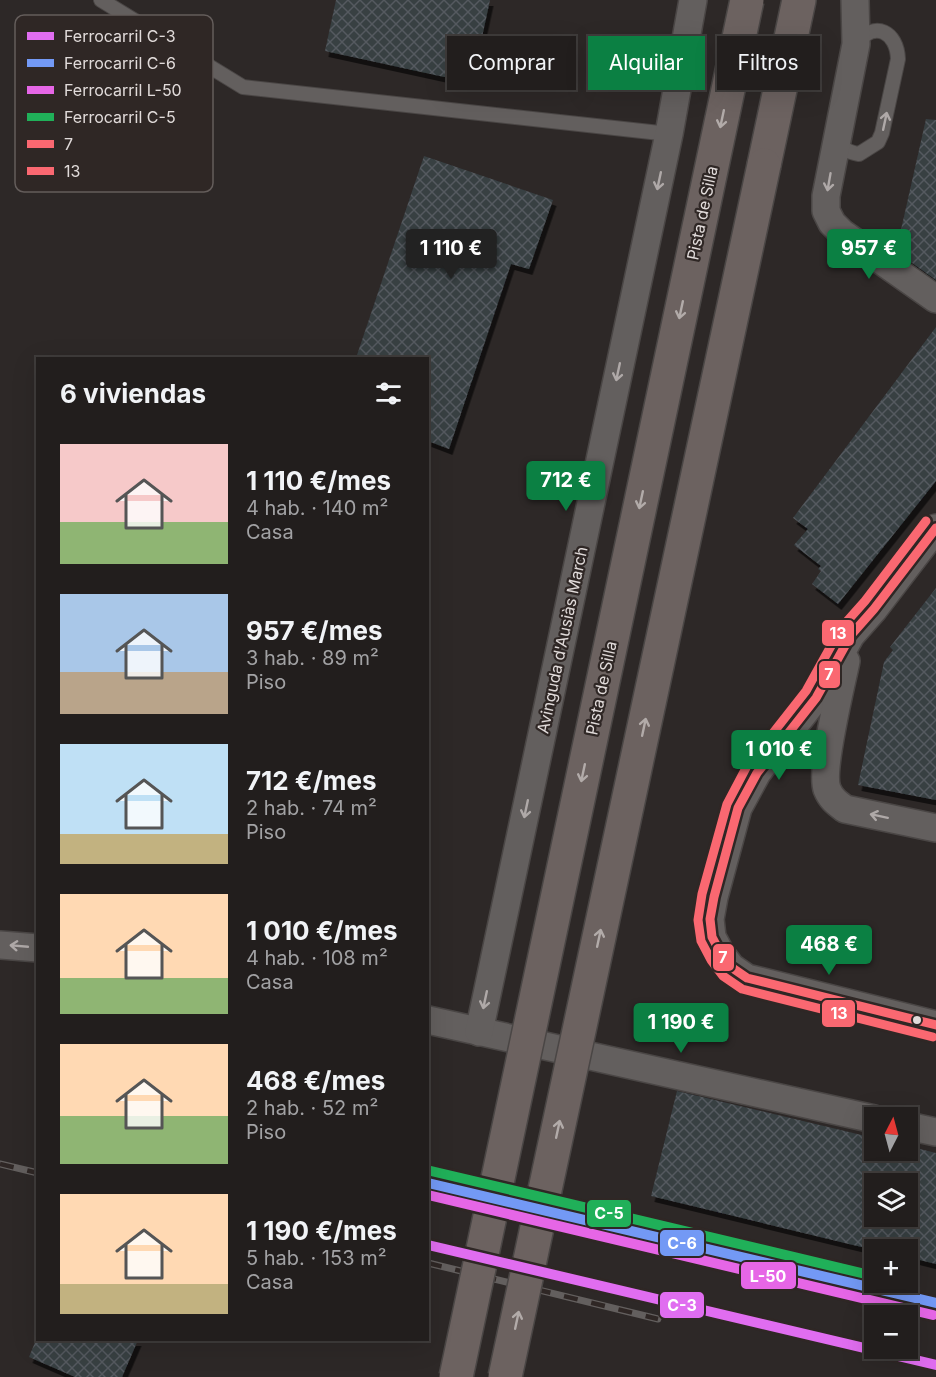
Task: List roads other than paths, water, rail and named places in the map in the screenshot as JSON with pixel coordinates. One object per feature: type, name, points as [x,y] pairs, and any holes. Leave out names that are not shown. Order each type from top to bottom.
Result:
[{"type":"highway","name":"Pista de Silla","points":[[456,1377],[747,0]]},
{"type":"highway","points":[[505,1377],[799,0]]},
{"type":"street","name":"Avinguda d'Ausiàs March","points":[[478,1032],[669,134],[693,0]]},
{"type":"street","points":[[855,0],[856,44],[837,132],[826,196],[826,211],[832,223],[842,233],[936,299]]},
{"type":"street","points":[[936,528],[874,609],[851,635],[816,698],[757,773],[738,808],[714,897],[711,919],[712,937],[731,967],[747,978],[936,1025]]},
{"type":"street","points":[[851,635],[825,768],[826,788],[833,801],[845,809],[936,828]]},
{"type":"street","points":[[0,945],[36,948]]},
{"type":"street","points":[[429,1020],[864,1117]]},
{"type":"street","points":[[918,1128],[936,1132]]},
{"type":"lane","points":[[101,0],[125,15]]},
{"type":"lane","points":[[837,132],[841,146],[848,152],[859,154],[878,142],[898,59],[898,48],[892,37],[882,31],[863,36],[856,44]]},
{"type":"lane","points":[[213,69],[243,87],[669,134]]},
{"type":"railway","points":[[0,1164],[36,1173]]},
{"type":"railway","points":[[429,1263],[658,1319]]},
{"type":"rail line","name":"C-5","points":[[431,1171],[864,1274]]},
{"type":"rail line","name":"C-6","points":[[429,1183],[936,1303]]},
{"type":"rail line","name":"L-50","points":[[429,1195],[933,1315]]},
{"type":"rail line","name":"C-3","points":[[429,1245],[936,1365]]}]
